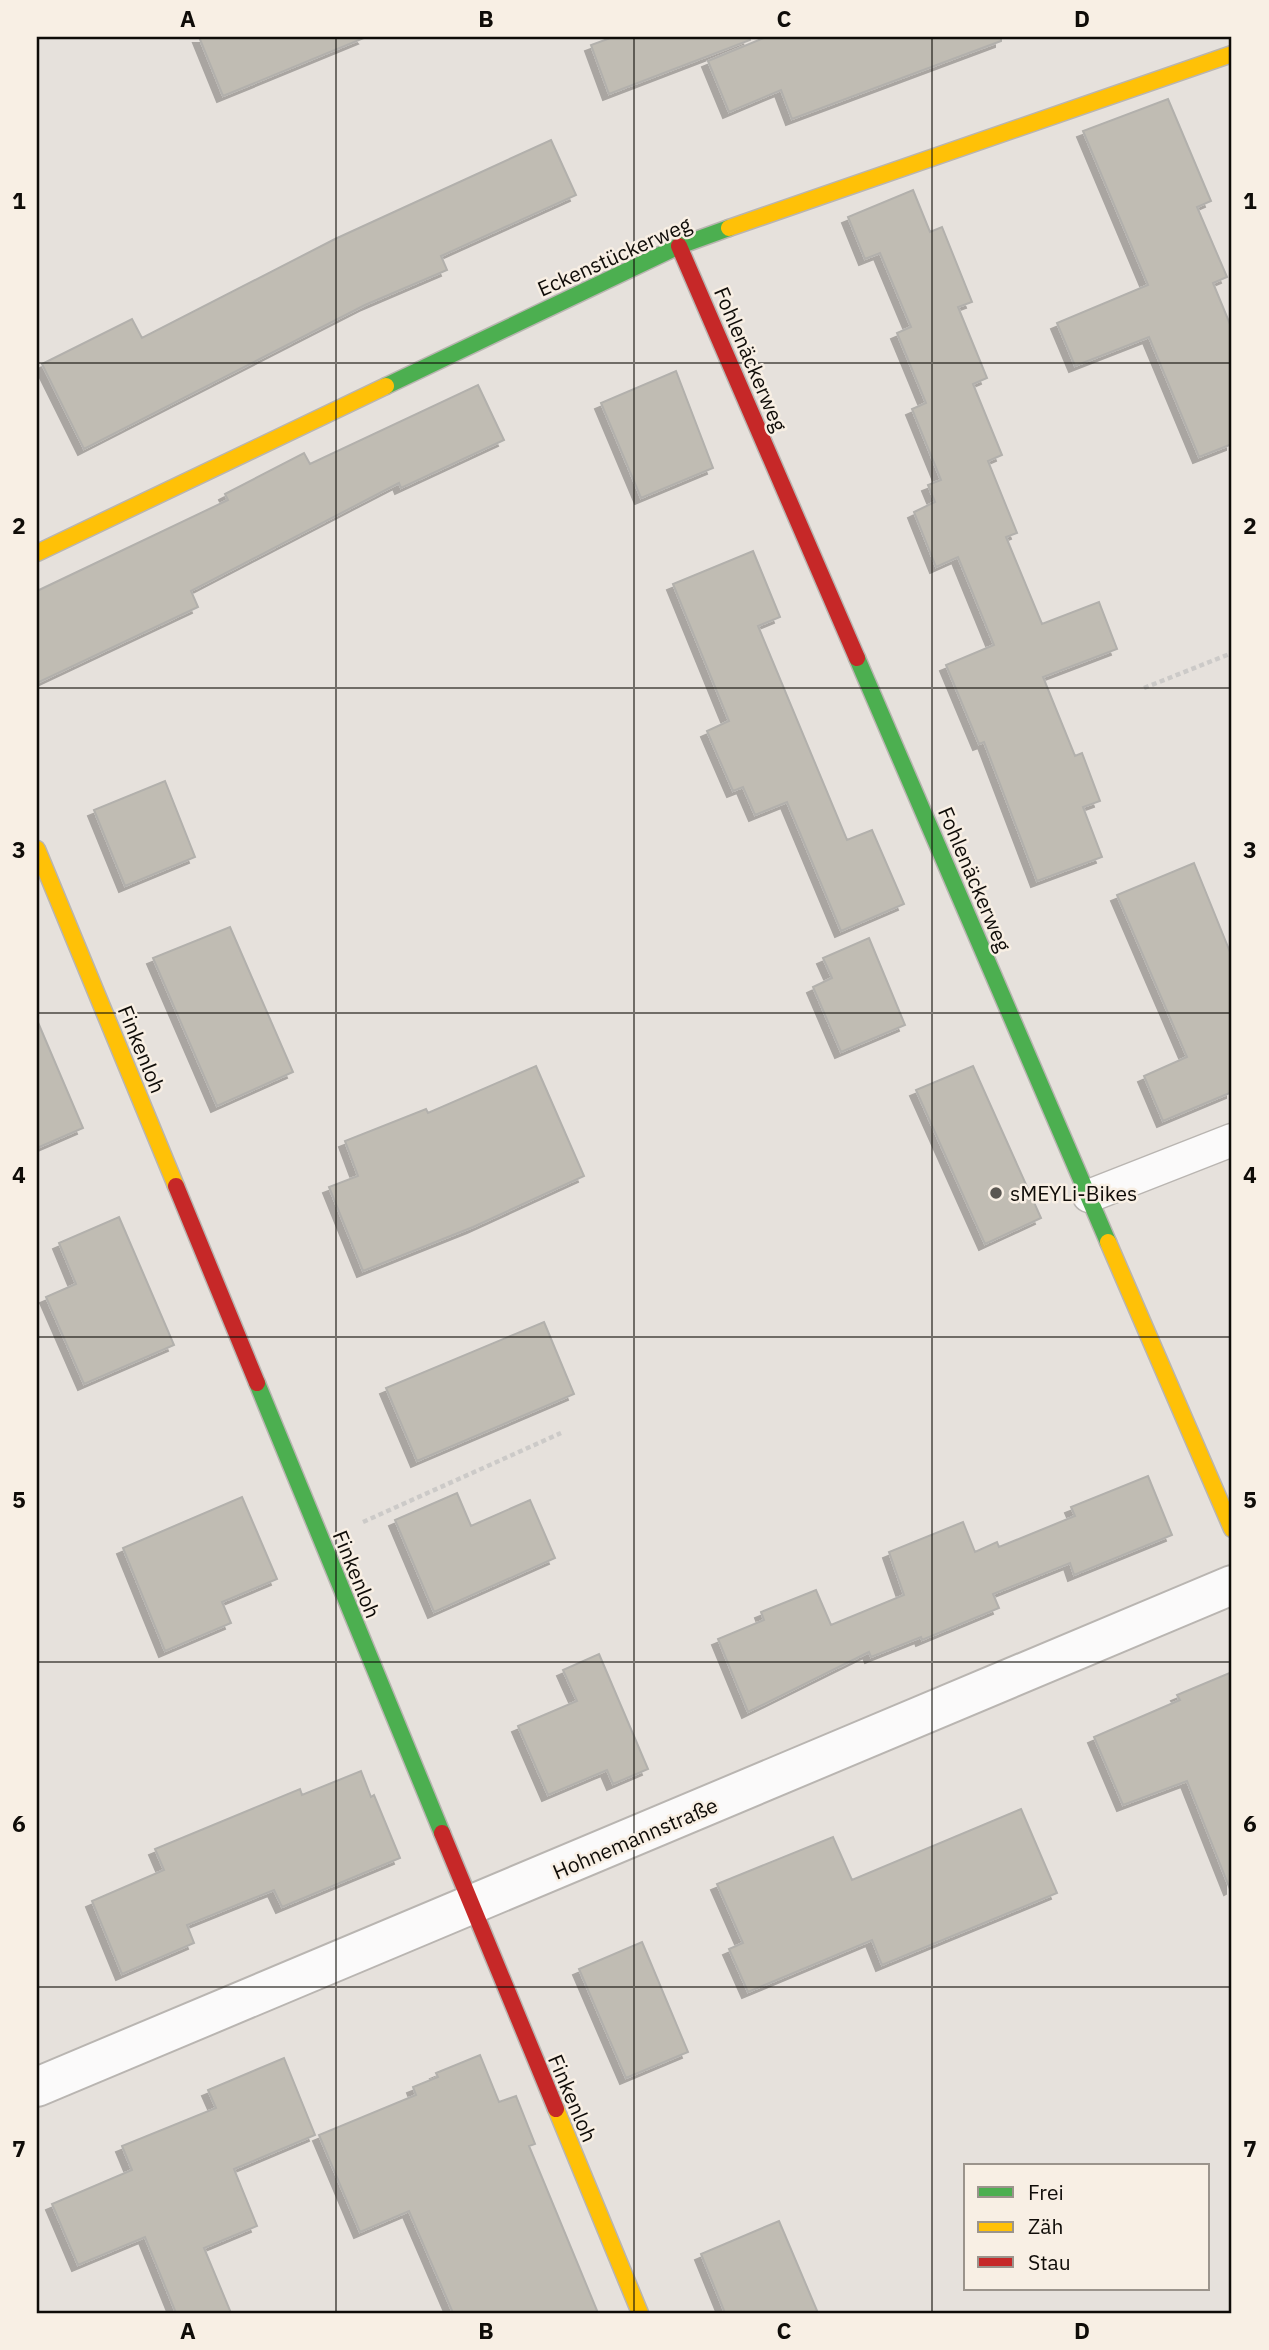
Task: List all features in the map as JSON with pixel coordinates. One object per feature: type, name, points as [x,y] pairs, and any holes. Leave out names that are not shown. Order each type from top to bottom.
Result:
[{"type":"street","name":"Eckenstückerweg","points":[[37,553],[679,246],[1232,54]]},
{"type":"street","name":"Fohlenäckerweg","points":[[679,246],[1232,1529]]},
{"type":"street","name":"Finkenloh","points":[[37,849],[640,2313]]},
{"type":"street","name":"Hohnemannstraße","points":[[37,2087],[472,1907],[1232,1585]]},
{"type":"lane","points":[[1089,1196],[1232,1140]]},
{"type":"path","points":[[1144,688],[1232,653]]},
{"type":"path","points":[[321,1541],[561,1433]]},
{"type":"building","points":[[199,37],[363,37],[364,38],[223,96]]},
{"type":"building","points":[[613,37],[749,37],[750,40],[609,94],[591,45]]},
{"type":"building","points":[[766,37],[1001,37],[1001,41],[792,119],[781,90],[729,112],[708,61]]},
{"type":"building","points":[[1168,99],[1211,201],[1197,207],[1227,277],[1213,283],[1232,329],[1232,444],[1199,457],[1149,337],[1075,366],[1057,323],[1148,285],[1083,131]]},
{"type":"building","points":[[551,140],[576,195],[441,256],[447,270],[365,305],[84,449],[42,364],[132,319],[142,338],[335,239]]},
{"type":"building","points":[[913,190],[930,232],[942,227],[972,302],[958,307],[987,378],[973,384],[1002,455],[988,461],[1017,533],[1006,537],[1042,624],[1099,602],[1117,649],[1043,677],[1075,756],[1082,753],[1100,801],[1083,807],[1102,857],[1037,881],[984,742],[979,744],[946,665],[994,645],[958,557],[936,567],[914,512],[935,502],[928,485],[941,480],[912,409],[926,403],[897,333],[911,327],[880,253],[865,259],[848,217]]},
{"type":"building","points":[[676,371],[713,468],[641,498],[601,403]]},
{"type":"building","points":[[478,385],[504,440],[401,488],[399,483],[191,591],[198,607],[37,683],[37,591],[228,500],[225,494],[304,453],[310,464]]},
{"type":"building","points":[[753,551],[780,617],[758,626],[847,840],[872,830],[904,904],[841,931],[787,802],[755,815],[743,787],[733,791],[707,731],[729,721],[673,584]]},
{"type":"building","points":[[165,781],[195,857],[125,886],[94,810]]},
{"type":"building","points":[[1194,863],[1232,957],[1232,1092],[1163,1121],[1144,1076],[1187,1057],[1117,895]]},
{"type":"building","points":[[230,927],[293,1072],[217,1106],[153,958]]},
{"type":"building","points":[[869,938],[905,1025],[841,1052],[813,987],[832,978],[823,958]]},
{"type":"building","points":[[37,1020],[83,1128],[37,1148]]},
{"type":"building","points":[[536,1066],[584,1176],[473,1227],[363,1271],[329,1187],[358,1176],[345,1141],[426,1109],[428,1113]]},
{"type":"building","points":[[973,1066],[1041,1218],[985,1244],[916,1090]]},
{"type":"building","points":[[119,1217],[174,1345],[84,1384],[46,1297],[76,1284],[59,1243]]},
{"type":"building","points":[[544,1322],[574,1394],[417,1461],[386,1388]]},
{"type":"building","points":[[1148,1476],[1172,1535],[1074,1575],[1070,1563],[993,1594],[999,1608],[922,1640],[921,1637],[871,1657],[869,1652],[748,1712],[718,1639],[764,1620],[761,1612],[816,1590],[831,1625],[904,1595],[889,1552],[963,1522],[975,1552],[997,1542],[999,1547],[1075,1516],[1071,1507]]},
{"type":"building","points":[[457,1493],[471,1526],[530,1500],[555,1558],[434,1612],[395,1520]]},
{"type":"building","points":[[242,1497],[277,1579],[222,1602],[231,1623],[165,1651],[123,1548]]},
{"type":"building","points":[[599,1654],[648,1769],[613,1784],[607,1770],[548,1795],[518,1726],[577,1701],[563,1670]]},
{"type":"building","points":[[1232,1672],[1230,1889],[1187,1781],[1123,1805],[1094,1737],[1180,1700],[1177,1695]]},
{"type":"building","points":[[361,1771],[400,1858],[282,1907],[274,1890],[187,1925],[194,1943],[122,1974],[92,1901],[164,1870],[155,1849],[300,1789],[302,1795]]},
{"type":"building","points":[[1021,1809],[1057,1893],[882,1965],[872,1940],[748,1992],[729,1949],[743,1943],[717,1884],[833,1837],[852,1880]]},
{"type":"building","points":[[642,1942],[688,2052],[626,2078],[579,1969]]},
{"type":"building","points":[[480,2055],[499,2102],[516,2096],[535,2144],[529,2146],[598,2313],[453,2313],[409,2211],[360,2232],[319,2135],[416,2095],[413,2087],[438,2077],[436,2073]]},
{"type":"building","points":[[284,2058],[315,2135],[234,2169],[257,2226],[204,2248],[231,2313],[176,2313],[145,2237],[78,2265],[52,2204],[132,2170],[122,2146],[216,2108],[208,2090]]},
{"type":"building","points":[[779,2221],[818,2313],[725,2313],[701,2254]]},
{"type":"traffic: fast","points":[[386,386],[679,246],[729,228]]},
{"type":"traffic: fast","points":[[857,658],[1108,1242]]},
{"type":"traffic: fast","points":[[257,1383],[442,1833]]},
{"type":"traffic: slow","points":[[729,228],[1232,54]]},
{"type":"traffic: slow","points":[[37,553],[386,386]]},
{"type":"traffic: slow","points":[[37,849],[176,1186]]},
{"type":"traffic: slow","points":[[1108,1242],[1232,1529]]},
{"type":"traffic: slow","points":[[556,2109],[640,2313]]},
{"type":"traffic: jam","points":[[679,246],[857,658]]},
{"type":"traffic: jam","points":[[176,1186],[257,1383]]},
{"type":"traffic: jam","points":[[442,1833],[556,2109]]},
{"type":"place","name":"sMEYLi-Bikes","points":[[996,1193]]}]
